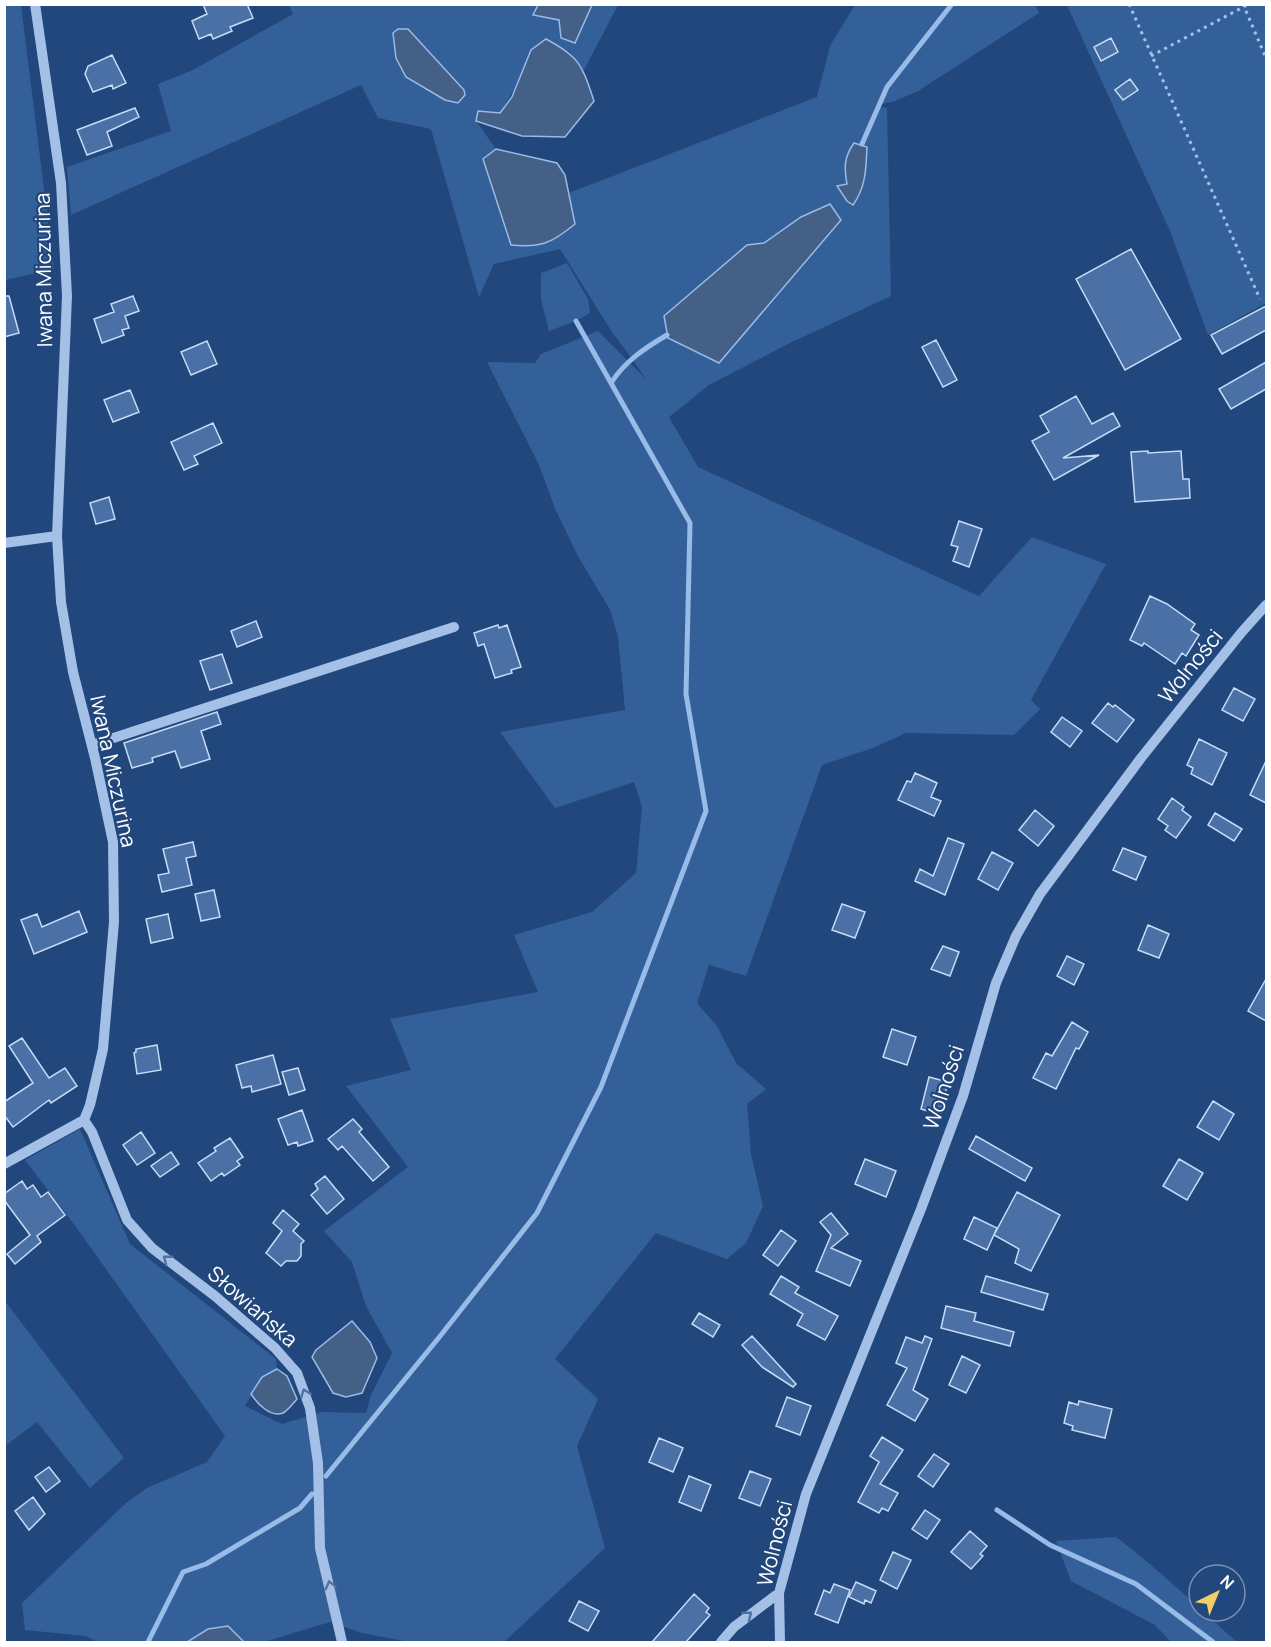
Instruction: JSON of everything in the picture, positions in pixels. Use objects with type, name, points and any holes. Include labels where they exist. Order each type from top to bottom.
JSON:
[{"type":"street","name":"Iwana Miczurina","points":[[34,4],[61,183],[67,297],[57,536],[61,602],[73,672],[113,842],[114,922],[103,1049],[90,1105],[84,1120]]},
{"type":"street","points":[[4,543],[57,536]]},
{"type":"street","name":"Wolności","points":[[780,1642],[779,1593],[806,1494],[963,1096],[996,983],[1016,936],[1040,894],[1141,758],[1266,605]]},
{"type":"street","points":[[92,745],[454,627]]},
{"type":"street","points":[[4,1164],[84,1120]]},
{"type":"street","name":"Słowiańska","points":[[84,1120],[92,1132],[127,1220],[152,1248],[224,1304],[275,1348],[297,1372],[310,1408],[318,1463],[320,1548],[342,1642]]},
{"type":"street","points":[[721,1642],[734,1627],[779,1593]]},
{"type":"path","points":[[1129,4],[1260,299]]},
{"type":"path","points":[[1151,56],[1245,5],[1266,58]]},
{"type":"shaded area","points":[[538,4],[592,5],[575,43],[561,38],[559,20],[533,15]]},
{"type":"shaded area","points":[[4,5],[21,5],[54,269],[5,280]]},
{"type":"shaded area","points":[[289,5],[538,5],[533,15],[559,20],[575,43],[592,5],[618,5],[584,70],[569,51],[531,50],[516,86],[500,113],[478,112],[476,121],[496,149],[483,159],[575,224],[569,193],[817,97],[830,46],[855,5],[1035,5],[1039,13],[918,91],[895,101],[874,106],[887,108],[891,296],[788,344],[709,385],[669,417],[698,467],[979,596],[1032,537],[1106,564],[1031,700],[1040,709],[1014,735],[906,733],[873,748],[822,765],[746,976],[709,965],[697,1003],[717,1026],[736,1063],[766,1089],[747,1104],[751,1154],[763,1206],[746,1243],[727,1259],[656,1233],[555,1359],[598,1399],[577,1446],[605,1548],[504,1642],[409,1642],[362,1633],[330,1622],[264,1642],[97,1642],[86,1636],[25,1630],[22,1603],[126,1503],[147,1488],[207,1462],[225,1436],[76,1227],[25,1160],[80,1129],[130,1244],[276,1359],[277,1369],[262,1377],[245,1406],[282,1424],[321,1412],[366,1413],[371,1395],[392,1353],[366,1306],[352,1262],[324,1231],[408,1167],[346,1086],[411,1070],[390,1019],[538,992],[514,935],[592,912],[636,873],[642,807],[634,782],[555,808],[500,732],[625,710],[618,637],[610,610],[578,556],[556,511],[539,465],[487,362],[535,363],[541,354],[598,331],[647,380],[610,329],[560,249],[494,264],[479,297],[431,129],[378,118],[361,85],[71,215],[67,167],[171,131],[158,84],[193,70],[293,14]]},
{"type":"shaded area","points":[[1067,5],[1266,5],[1266,303],[1208,335],[1170,231]]},
{"type":"shaded area","points":[[398,29],[408,29],[464,90],[465,95],[458,103],[445,100],[406,77],[396,58],[393,33]]},
{"type":"shaded area","points":[[546,39],[566,51],[578,63],[583,70],[594,101],[565,137],[522,136],[476,121],[478,111],[500,113],[512,97],[531,50]]},
{"type":"shaded area","points":[[854,143],[867,147],[863,185],[853,205],[847,201],[837,186],[847,184],[846,162]]},
{"type":"shaded area","points":[[496,149],[557,163],[565,175],[575,224],[560,236],[546,243],[530,246],[511,245],[483,159]]},
{"type":"shaded area","points":[[830,204],[841,220],[719,363],[668,338],[664,316],[747,245],[764,243],[801,217]]},
{"type":"shaded area","points":[[567,263],[588,299],[590,313],[549,331],[541,300],[541,273]]},
{"type":"shaded area","points":[[5,1301],[124,1458],[90,1488],[37,1422],[5,1446]]},
{"type":"shaded area","points":[[352,1321],[370,1342],[377,1358],[362,1393],[346,1397],[333,1393],[312,1357],[316,1350]]},
{"type":"shaded area","points":[[277,1369],[287,1376],[297,1399],[285,1412],[278,1414],[264,1409],[251,1394],[262,1377]]},
{"type":"shaded area","points":[[1116,1537],[1187,1597],[1187,1623],[1216,1623],[1237,1642],[1171,1642],[1155,1625],[1071,1581],[1056,1541]]},
{"type":"shaded area","points":[[228,1626],[244,1642],[187,1642],[208,1629]]},
{"type":"building","points":[[203,4],[247,4],[253,18],[230,27],[232,31],[213,39],[211,34],[199,39],[192,21],[207,14]]},
{"type":"building","points":[[1111,38],[1118,52],[1101,61],[1094,47]]},
{"type":"building","points":[[112,55],[126,83],[113,89],[112,85],[93,92],[85,74],[88,66]]},
{"type":"building","points":[[1130,79],[1138,90],[1123,100],[1115,90]]},
{"type":"building","points":[[135,108],[139,117],[107,132],[112,146],[87,155],[77,130]]},
{"type":"building","points":[[1131,249],[1181,339],[1125,370],[1076,279]]},
{"type":"building","points":[[4,296],[9,296],[19,333],[4,337]]},
{"type":"building","points":[[133,296],[139,311],[125,316],[129,328],[122,330],[124,335],[102,343],[94,319],[114,312],[111,304]]},
{"type":"building","points":[[1266,306],[1266,330],[1222,354],[1211,335]]},
{"type":"building","points":[[936,340],[957,380],[943,387],[922,347]]},
{"type":"building","points":[[207,341],[217,364],[191,375],[181,352]]},
{"type":"building","points":[[1266,362],[1266,389],[1231,409],[1219,389]]},
{"type":"building","points":[[130,390],[139,412],[113,422],[104,400]]},
{"type":"building","points":[[1076,396],[1092,424],[1113,413],[1120,426],[1063,458],[1099,455],[1054,480],[1032,441],[1049,432],[1040,416]]},
{"type":"building","points":[[213,423],[222,443],[194,456],[198,464],[184,470],[171,442]]},
{"type":"building","points":[[1148,451],[1148,453],[1181,451],[1183,479],[1189,479],[1190,498],[1135,502],[1131,452]]},
{"type":"building","points":[[109,497],[115,519],[96,524],[90,503]]},
{"type":"building","points":[[959,521],[982,529],[969,567],[953,561],[958,547],[951,545]]},
{"type":"building","points":[[1150,596],[1167,604],[1195,624],[1191,630],[1199,635],[1186,656],[1182,653],[1175,664],[1144,643],[1142,646],[1130,640]]},
{"type":"building","points":[[256,621],[262,637],[237,647],[231,631]]},
{"type":"building","points":[[498,625],[499,628],[507,625],[521,667],[511,670],[512,673],[495,678],[484,644],[478,646],[474,633]]},
{"type":"building","points":[[222,654],[232,683],[210,690],[200,661]]},
{"type":"building","points":[[1234,688],[1255,699],[1243,721],[1222,710]]},
{"type":"building","points":[[1108,703],[1113,707],[1115,705],[1134,720],[1117,742],[1092,723]]},
{"type":"building","points":[[217,712],[221,724],[201,731],[210,759],[181,768],[175,751],[152,758],[153,762],[132,768],[124,743]]},
{"type":"building","points":[[1062,717],[1082,731],[1070,747],[1051,732]]},
{"type":"building","points":[[1199,739],[1227,753],[1212,785],[1191,774],[1193,768],[1187,765]]},
{"type":"building","points":[[1266,761],[1266,803],[1250,795]]},
{"type":"building","points":[[915,773],[937,783],[931,797],[941,801],[934,816],[898,800],[907,781],[911,782]]},
{"type":"building","points":[[1172,798],[1184,807],[1182,810],[1191,817],[1176,838],[1165,830],[1168,826],[1158,819]]},
{"type":"building","points":[[1035,810],[1054,826],[1038,846],[1019,830]]},
{"type":"building","points":[[1215,813],[1242,829],[1234,841],[1208,825]]},
{"type":"building","points":[[948,838],[964,844],[945,895],[915,881],[920,869],[933,876]]},
{"type":"building","points":[[193,842],[196,856],[186,858],[192,885],[162,892],[158,875],[169,873],[163,849]]},
{"type":"building","points":[[1123,848],[1146,857],[1136,880],[1113,870]]},
{"type":"building","points":[[992,852],[1013,863],[998,890],[978,879]]},
{"type":"building","points":[[214,890],[220,917],[201,921],[195,894]]},
{"type":"building","points":[[842,904],[865,912],[855,938],[832,930]]},
{"type":"building","points":[[79,911],[87,932],[34,954],[21,920],[37,914],[42,927]]},
{"type":"building","points":[[168,914],[173,938],[151,943],[146,919]]},
{"type":"building","points":[[1148,925],[1169,934],[1159,958],[1138,950]]},
{"type":"building","points":[[943,946],[959,952],[950,976],[931,969]]},
{"type":"building","points":[[1067,956],[1084,964],[1074,985],[1057,976]]},
{"type":"building","points":[[1266,979],[1266,1021],[1248,1011]]},
{"type":"building","points":[[1072,1022],[1088,1032],[1079,1049],[1076,1048],[1056,1089],[1033,1078],[1046,1053],[1052,1056]]},
{"type":"building","points":[[892,1029],[916,1037],[907,1065],[883,1057]]},
{"type":"building","points":[[22,1038],[49,1078],[65,1068],[77,1086],[51,1103],[49,1100],[13,1127],[4,1115],[4,1102],[33,1083],[9,1046]]},
{"type":"building","points":[[157,1045],[161,1070],[137,1074],[134,1053],[136,1049]]},
{"type":"building","points":[[273,1055],[281,1084],[252,1092],[251,1086],[242,1088],[236,1065]]},
{"type":"building","points":[[298,1068],[305,1090],[289,1095],[282,1072]]},
{"type":"building","points":[[929,1077],[948,1082],[940,1115],[921,1109]]},
{"type":"building","points":[[1213,1101],[1234,1114],[1219,1140],[1197,1127]]},
{"type":"building","points":[[302,1110],[313,1141],[298,1146],[297,1142],[288,1145],[278,1119]]},
{"type":"building","points":[[353,1119],[362,1129],[359,1132],[389,1167],[373,1181],[342,1146],[338,1150],[328,1139]]},
{"type":"building","points":[[141,1132],[155,1153],[137,1165],[123,1145]]},
{"type":"building","points":[[976,1136],[1032,1168],[1025,1181],[969,1149]]},
{"type":"building","points":[[230,1138],[243,1157],[237,1161],[240,1165],[224,1176],[222,1173],[211,1181],[198,1163],[216,1151],[214,1148]]},
{"type":"building","points":[[171,1152],[179,1164],[160,1177],[151,1166]]},
{"type":"building","points":[[865,1159],[896,1171],[886,1197],[855,1184]]},
{"type":"building","points":[[1179,1159],[1203,1173],[1187,1200],[1163,1186]]},
{"type":"building","points":[[325,1176],[344,1199],[327,1214],[311,1195],[318,1189],[315,1184]]},
{"type":"building","points":[[22,1181],[27,1189],[33,1185],[41,1197],[48,1192],[65,1215],[37,1236],[41,1242],[15,1264],[7,1254],[30,1235],[4,1200],[4,1194]]},
{"type":"building","points":[[1017,1192],[1060,1215],[1031,1271],[1015,1263],[1019,1249],[994,1235]]},
{"type":"building","points":[[283,1210],[299,1224],[293,1231],[304,1241],[301,1244],[301,1256],[297,1261],[286,1261],[281,1266],[266,1253],[282,1231],[273,1223]]},
{"type":"building","points":[[831,1213],[848,1234],[831,1248],[861,1261],[850,1286],[816,1271],[831,1235],[820,1222]]},
{"type":"building","points":[[974,1217],[997,1228],[987,1250],[964,1239]]},
{"type":"building","points":[[781,1230],[796,1241],[778,1266],[763,1255]]},
{"type":"building","points":[[781,1276],[799,1287],[795,1293],[838,1316],[825,1340],[797,1325],[803,1314],[770,1294]]},
{"type":"building","points":[[986,1276],[1048,1294],[1043,1310],[981,1292]]},
{"type":"building","points":[[946,1306],[976,1313],[974,1321],[1014,1332],[1010,1346],[941,1328]]},
{"type":"building","points":[[699,1313],[720,1325],[713,1337],[692,1324]]},
{"type":"building","points":[[752,1336],[796,1384],[793,1387],[762,1367],[742,1345]]},
{"type":"building","points":[[925,1336],[932,1339],[913,1390],[928,1399],[915,1421],[887,1405],[907,1368],[896,1363],[906,1337],[922,1343]]},
{"type":"building","points":[[962,1356],[980,1365],[966,1393],[949,1385]]},
{"type":"building","points":[[787,1397],[811,1406],[800,1435],[776,1426]]},
{"type":"building","points":[[1079,1401],[1112,1409],[1105,1438],[1072,1430],[1073,1426],[1064,1423],[1069,1402],[1078,1405]]},
{"type":"building","points":[[882,1437],[903,1450],[880,1484],[898,1493],[888,1511],[882,1508],[879,1513],[858,1502],[879,1462],[870,1456]]},
{"type":"building","points":[[659,1438],[683,1448],[673,1472],[649,1462]]},
{"type":"building","points":[[934,1454],[949,1464],[933,1487],[918,1476]]},
{"type":"building","points":[[49,1467],[60,1481],[46,1492],[35,1477]]},
{"type":"building","points":[[750,1471],[771,1479],[760,1506],[739,1498]]},
{"type":"building","points":[[689,1476],[711,1485],[701,1511],[679,1502]]},
{"type":"building","points":[[33,1497],[45,1514],[29,1530],[15,1511]]},
{"type":"building","points":[[925,1510],[940,1520],[927,1539],[912,1529]]},
{"type":"building","points":[[970,1531],[987,1546],[980,1554],[983,1556],[971,1569],[951,1552]]},
{"type":"building","points":[[893,1552],[911,1560],[897,1589],[880,1580]]},
{"type":"building","points":[[856,1582],[876,1591],[871,1603],[865,1600],[864,1604],[849,1597]]},
{"type":"building","points":[[834,1584],[850,1590],[838,1623],[815,1614],[824,1590],[830,1593]]},
{"type":"building","points":[[694,1594],[709,1608],[706,1612],[710,1615],[686,1642],[652,1642]]},
{"type":"building","points":[[579,1601],[599,1611],[588,1631],[569,1621]]},
{"type":"waterway","points":[[862,144],[887,87],[952,4]]},
{"type":"waterway","points":[[326,1476],[537,1213],[601,1087],[706,811],[686,694],[690,523],[576,321]]},
{"type":"waterway","points":[[611,383],[636,356],[667,335]]},
{"type":"waterway","points":[[148,1642],[183,1572],[206,1564],[300,1508],[312,1494]]},
{"type":"waterway","points":[[997,1510],[1050,1545],[1136,1584],[1213,1642]]}]
